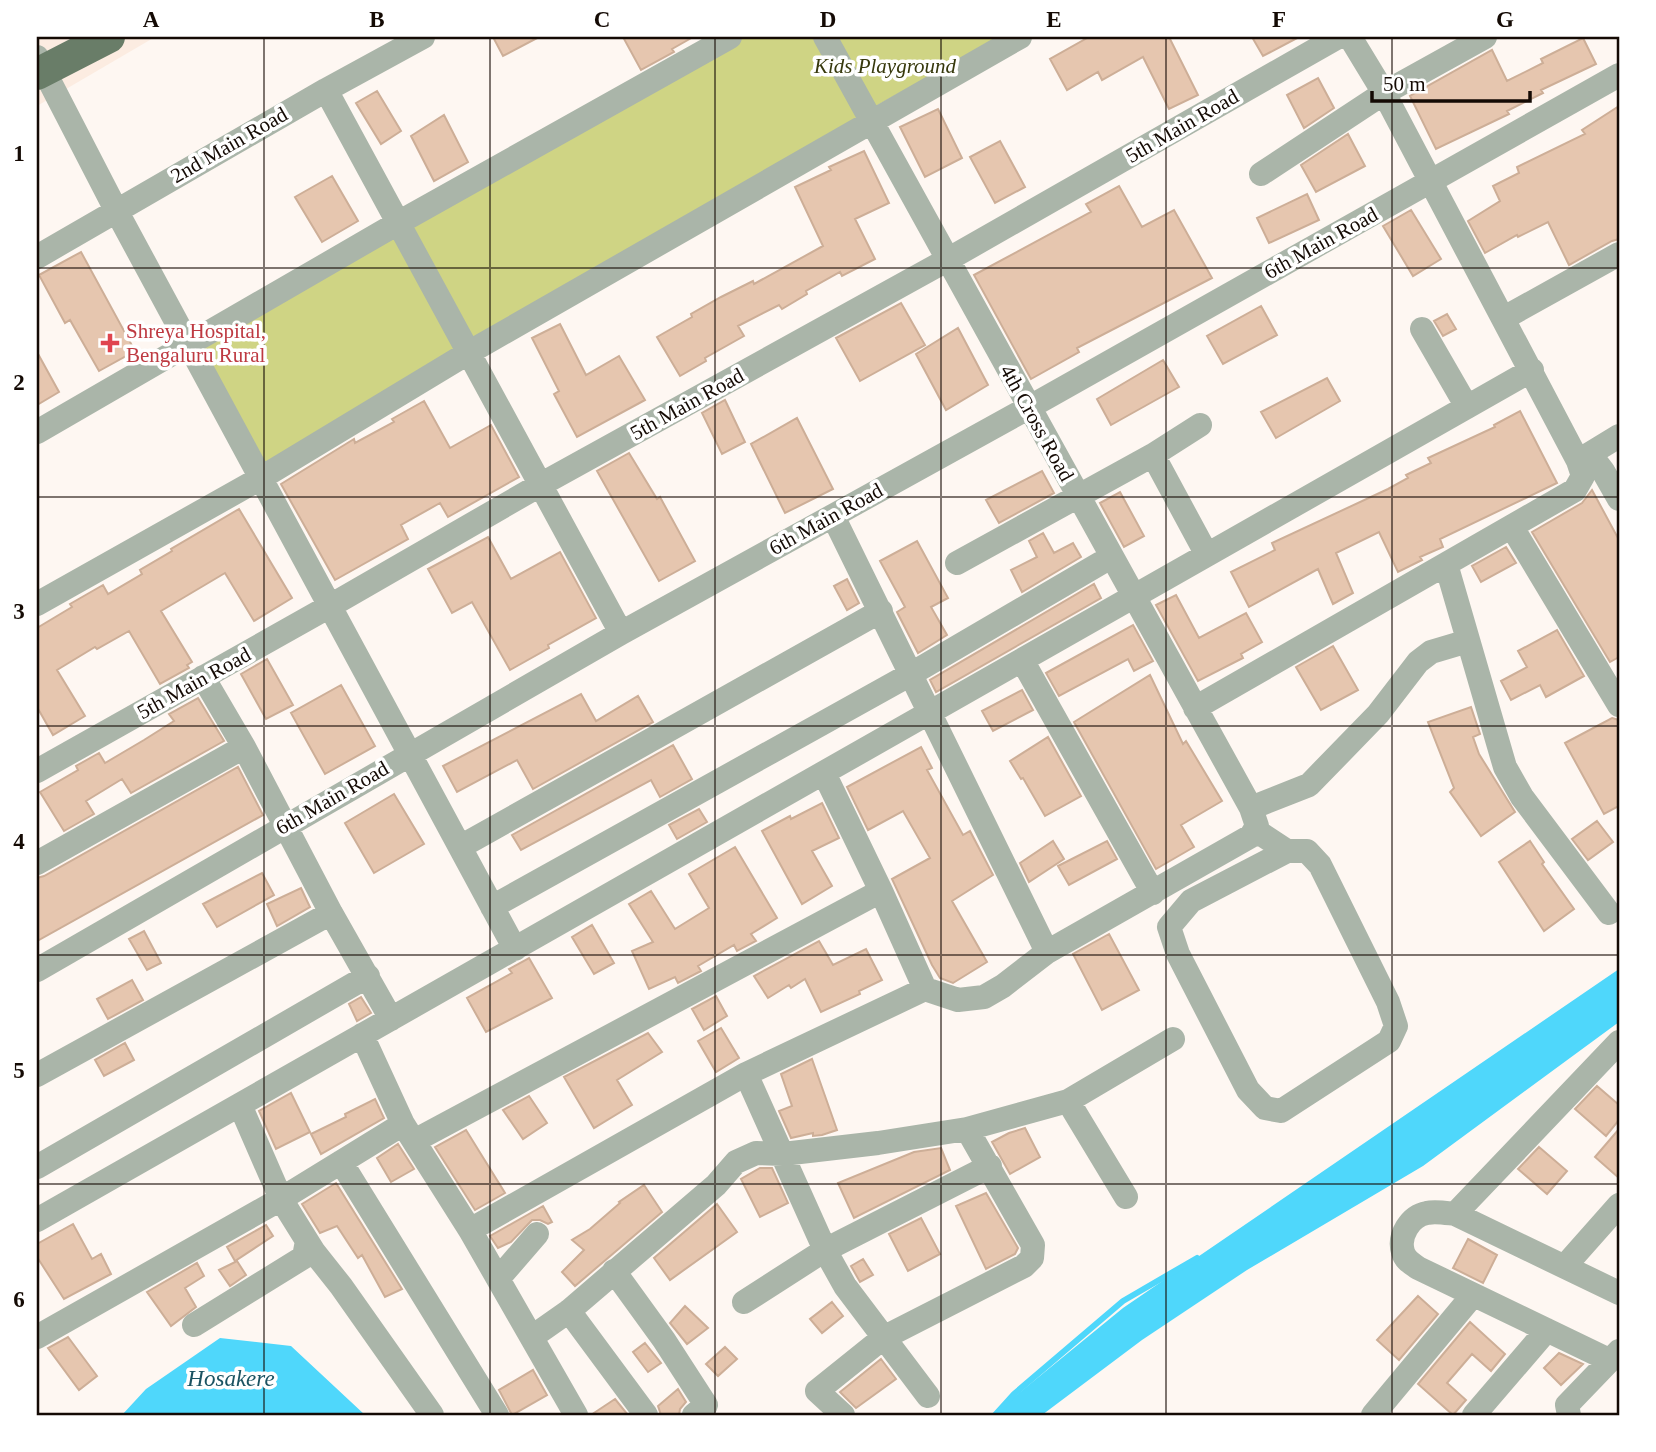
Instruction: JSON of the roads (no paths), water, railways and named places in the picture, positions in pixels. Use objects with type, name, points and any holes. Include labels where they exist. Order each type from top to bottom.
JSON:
[{"type":"main road","points":[[38,64],[71,37]]},
{"type":"main road","points":[[38,64],[109,37]]},
{"type":"street","name":"2nd Main Road","points":[[37,257],[423,37]]},
{"type":"street","points":[[37,432],[398,223],[730,37]]},
{"type":"street","name":"4th Cross Road","points":[[825,37],[1195,708],[1253,819]]},
{"type":"street","points":[[37,604],[261,478],[468,353],[1020,37]]},
{"type":"street","name":"5th Main Road","points":[[37,771],[1338,37]]},
{"type":"street","points":[[1350,37],[1384,93],[1532,370],[1584,457],[1603,471],[1619,499]]},
{"type":"street","points":[[1261,174],[1384,93],[1485,37]]},
{"type":"street","points":[[38,64],[515,948]]},
{"type":"street","name":"6th Main Road","points":[[37,970],[621,633],[1028,408],[1619,75]]},
{"type":"street","points":[[326,90],[621,633]]},
{"type":"street","points":[[1504,318],[1619,254]]},
{"type":"street","points":[[1422,329],[1467,407]]},
{"type":"street","points":[[37,1220],[1532,370]]},
{"type":"street","points":[[957,563],[1153,455],[1200,425]]},
{"type":"street","points":[[1584,457],[1619,436]]},
{"type":"street","points":[[1153,455],[1207,555]]},
{"type":"street","points":[[1195,708],[1575,490],[1583,476],[1584,457]]},
{"type":"street","points":[[833,516],[1047,952]]},
{"type":"street","points":[[1512,527],[1619,705]]},
{"type":"street","points":[[492,907],[911,674],[1111,557]]},
{"type":"street","points":[[1446,564],[1505,767],[1522,797],[1609,913]]},
{"type":"street","points":[[460,848],[881,611]]},
{"type":"street","points":[[1253,819],[1310,785],[1378,714],[1418,662],[1431,652],[1468,642]]},
{"type":"street","points":[[1022,660],[1153,893]]},
{"type":"street","points":[[204,677],[391,1019]]},
{"type":"street","points":[[37,863],[244,747]]},
{"type":"street","points":[[824,773],[925,989]]},
{"type":"street","points":[[1253,819],[1287,851],[1307,851],[1320,865],[1388,1002],[1396,1026],[1389,1041],[1281,1111],[1265,1108],[1248,1090],[1178,954],[1169,926],[1191,901],[1287,851]]},
{"type":"street","points":[[470,1230],[746,1074],[925,989],[958,999],[984,998],[1047,952],[1251,836],[1253,819]]},
{"type":"street","points":[[37,1337],[281,1199],[341,1162],[409,1133],[881,891]]},
{"type":"street","points":[[37,1075],[331,912]]},
{"type":"street","points":[[37,1167],[368,976]]},
{"type":"street","points":[[362,1035],[409,1133],[470,1230],[576,1415]]},
{"type":"street","points":[[532,1337],[569,1311],[716,1185],[736,1162],[756,1153],[783,1154],[967,1129],[1068,1101],[1173,1039]]},
{"type":"street","points":[[1455,1214],[1619,1042]]},
{"type":"street","points":[[746,1074],[825,1250],[845,1286],[928,1396]]},
{"type":"street","points":[[1068,1101],[1126,1198]]},
{"type":"street","points":[[240,1105],[281,1199],[307,1241],[432,1415]]},
{"type":"street","points":[[843,1415],[817,1391],[883,1338],[1024,1266],[1032,1258],[1033,1245],[967,1129]]},
{"type":"street","points":[[341,1162],[497,1415]]},
{"type":"street","points":[[744,1302],[825,1250],[990,1167]]},
{"type":"street","points":[[1565,1266],[1619,1205]]},
{"type":"street","points":[[1567,1414],[1567,1405],[1614,1356],[1547,1330],[1418,1268],[1407,1260],[1402,1250],[1405,1228],[1415,1218],[1427,1213],[1455,1214],[1619,1293]]},
{"type":"street","points":[[498,1279],[537,1234]]},
{"type":"street","points":[[194,1325],[304,1257],[307,1241]]},
{"type":"street","points":[[614,1271],[664,1340],[706,1405],[694,1415]]},
{"type":"street","points":[[1373,1415],[1473,1295]]},
{"type":"street","points":[[569,1311],[646,1415]]},
{"type":"street","points":[[1474,1415],[1547,1330]]},
{"type":"water","points":[[1619,969],[1619,1022],[1423,1166],[1247,1270],[1142,1340],[1042,1415],[992,1415],[1123,1308]]},
{"type":"water","name":"Hosakere","points":[[220,1338],[291,1346],[365,1415],[122,1415],[146,1389]]},
{"type":"waterway","points":[[995,1415],[1014,1394],[1123,1301],[1197,1258]]},
{"type":"place","name":"Shreya Hospital, Bengaluru Rural","points":[[110,343]]},
{"type":"park label","name":"Kids Playground","points":[[885,66]]}]
